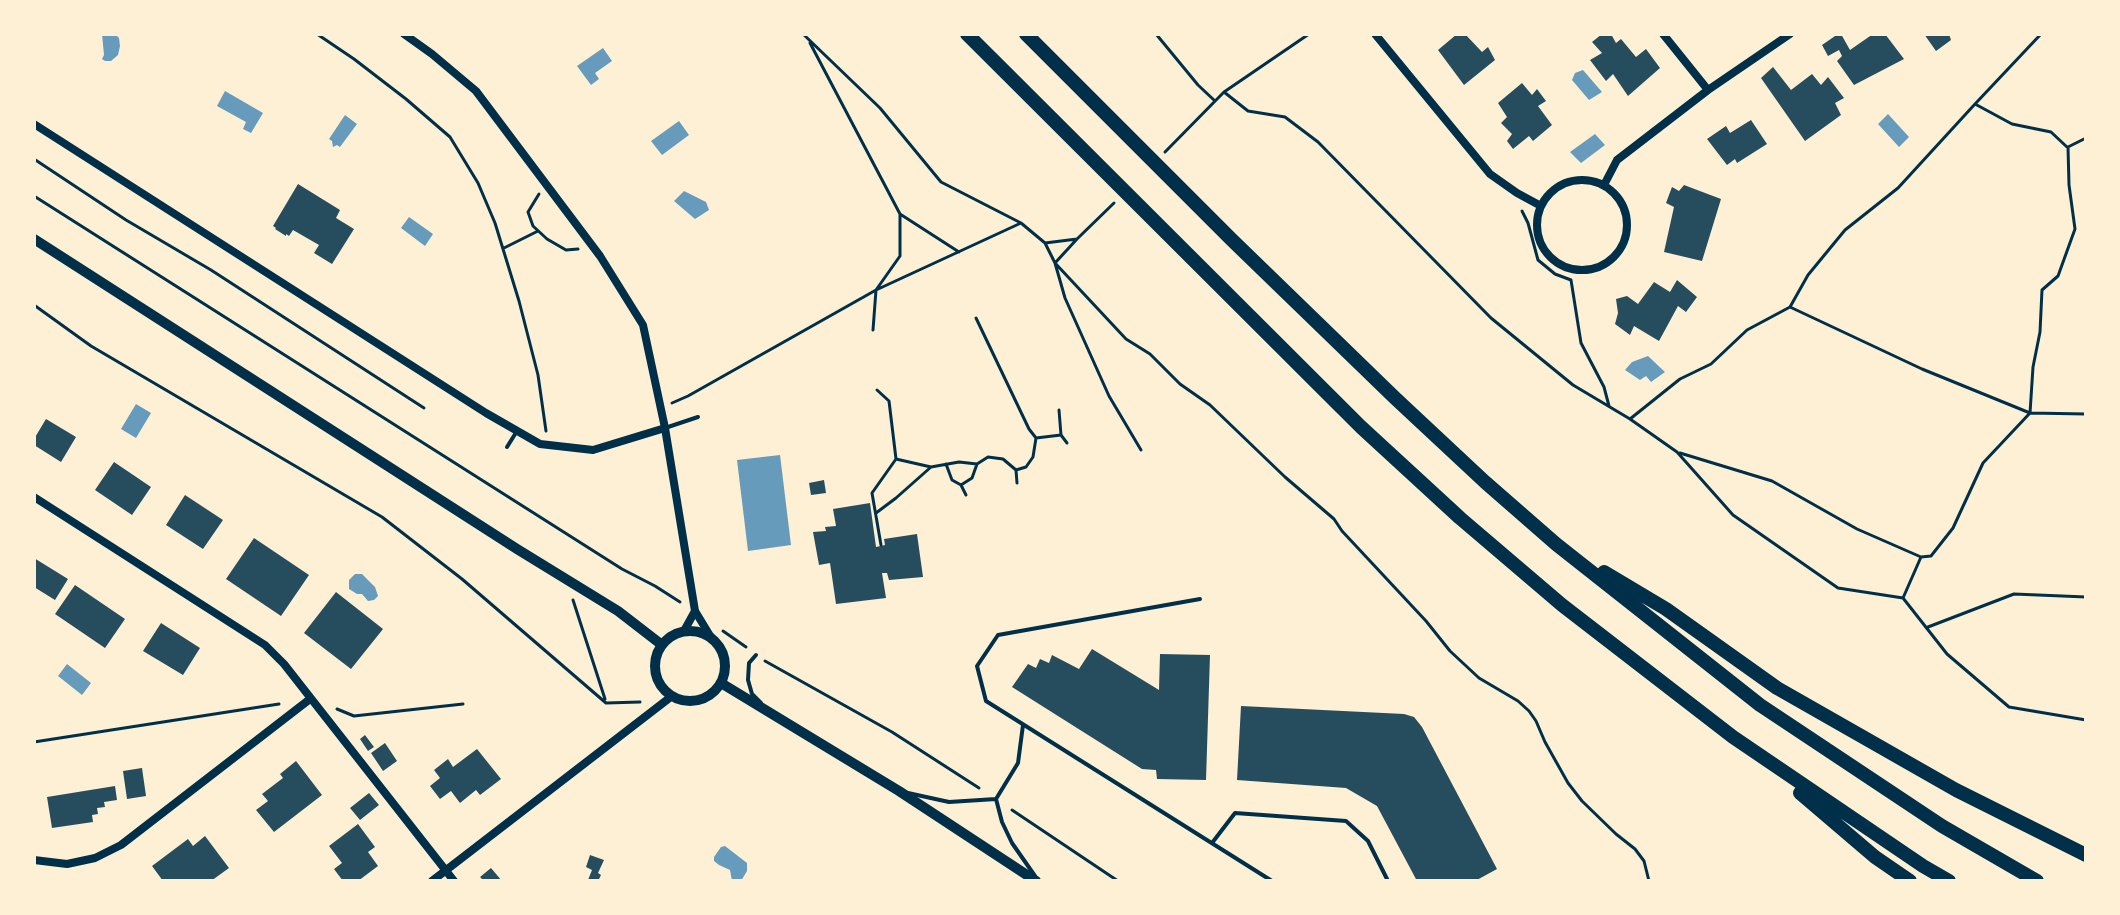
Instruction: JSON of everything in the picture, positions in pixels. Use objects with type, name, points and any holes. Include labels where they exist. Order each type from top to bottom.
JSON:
[{"type":"highway","points":[[967,34],[1339,406],[1449,508],[1562,605],[1752,751],[1875,857],[1910,881]]},
{"type":"highway","points":[[1026,34],[1395,398],[1556,544],[1760,705],[1942,826],[2037,881]]},
{"type":"highway","points":[[1556,544],[1666,609],[1777,688],[1956,790],[2086,855]]},
{"type":"highway","points":[[1752,751],[1949,881]]},
{"type":"street","points":[[404,34],[476,91],[594,248],[643,325],[665,428],[695,611],[720,648],[725,671],[721,683],[704,698],[682,700],[663,689],[657,678],[656,655],[669,637],[684,631],[701,633],[712,639]]},
{"type":"street","points":[[1375,34],[1490,174],[1541,206]]},
{"type":"street","points":[[1663,34],[1708,90]]},
{"type":"street","points":[[1604,185],[1617,160],[1708,90],[1790,34]]},
{"type":"street","points":[[34,124],[473,405],[540,444],[593,450],[665,428]]},
{"type":"street","points":[[1575,180],[1590,180],[1604,185],[1623,207],[1627,222],[1619,250],[1608,261],[1595,267],[1566,267],[1543,248],[1537,220],[1541,206],[1549,193],[1575,180]]},
{"type":"street","points":[[34,239],[618,611],[662,645]]},
{"type":"street","points":[[34,497],[265,645],[284,664],[454,881]]},
{"type":"street","points":[[684,631],[695,611]]},
{"type":"street","points":[[721,683],[899,791],[1037,881]]},
{"type":"street","points":[[432,881],[672,696]]},
{"type":"street","points":[[34,860],[67,864],[95,858],[121,845],[310,699]]},
{"type":"lane","points":[[665,428],[698,417]]},
{"type":"lane","points":[[507,447],[517,431]]},
{"type":"lane","points":[[1200,599],[998,635],[977,666],[986,701],[1272,881]]},
{"type":"lane","points":[[756,655],[749,663],[748,680],[752,694],[771,713]]},
{"type":"lane","points":[[1023,725],[1018,763],[996,799],[1012,843],[1037,881]]},
{"type":"lane","points":[[899,791],[949,802],[996,799]]},
{"type":"lane","points":[[1212,843],[1235,813],[1346,821],[1368,841],[1388,881]]},
{"type":"path","points":[[317,34],[406,99],[450,137],[478,183],[504,248],[538,375],[546,445]]},
{"type":"path","points":[[803,34],[880,108],[941,182],[1021,223],[1045,243],[1055,263],[1065,298],[1109,396],[1141,450]]},
{"type":"path","points":[[1156,34],[1215,101]]},
{"type":"path","points":[[1199,118],[1224,92],[1309,34]]},
{"type":"path","points":[[1630,419],[1680,379],[1711,364],[1747,330],[1790,307],[1808,275],[1845,230],[1898,188],[2041,34]]},
{"type":"path","points":[[808,39],[900,214],[900,256],[876,290],[873,330]]},
{"type":"path","points":[[1224,92],[1248,111],[1285,117],[1318,142],[1491,318],[1573,385],[1677,452],[1733,515],[1838,588],[1903,598],[1947,654],[2009,707],[2086,720]]},
{"type":"path","points":[[1677,452],[1772,481],[1857,529],[1921,557],[1931,556],[1953,528],[1983,463],[2030,413],[2042,290],[2058,276],[2075,229],[2068,147],[2051,132],[2012,124],[1975,104]]},
{"type":"path","points":[[2068,147],[2086,138]]},
{"type":"path","points":[[34,159],[424,408]]},
{"type":"path","points":[[547,186],[528,212],[533,226],[566,250],[594,248]]},
{"type":"path","points":[[34,196],[622,569],[695,611]]},
{"type":"path","points":[[1518,203],[1528,223],[1538,260],[1555,274],[1571,280],[1581,343],[1604,387],[1609,406]]},
{"type":"path","points":[[900,214],[959,252]]},
{"type":"path","points":[[661,407],[688,396],[876,290],[1021,223]]},
{"type":"path","points":[[504,248],[538,231]]},
{"type":"path","points":[[1045,243],[1077,239],[1055,263]]},
{"type":"path","points":[[1055,263],[1126,339],[1150,354],[1180,384],[1210,405],[1334,519],[1450,651],[1479,678],[1529,711],[1568,783],[1582,801],[1635,849],[1644,861],[1649,881]]},
{"type":"path","points":[[34,305],[91,346],[382,517],[462,579],[606,703],[647,701],[655,710]]},
{"type":"path","points":[[1790,307],[1922,369],[2030,413],[2086,414]]},
{"type":"path","points":[[976,318],[1036,438],[1033,457],[1026,467],[1016,470]]},
{"type":"path","points":[[877,390],[889,401],[896,459],[872,493],[881,545]]},
{"type":"path","points":[[1059,410],[1061,435],[1067,443]]},
{"type":"path","points":[[1036,438],[1061,435]]},
{"type":"path","points":[[961,485],[972,478],[977,464],[988,457],[1003,459],[1016,470],[1017,483]]},
{"type":"path","points":[[896,459],[931,467],[959,462],[977,464]]},
{"type":"path","points":[[946,464],[952,480],[961,485],[966,495]]},
{"type":"path","points":[[875,514],[912,488],[931,467]]},
{"type":"path","points":[[1903,598],[1921,557]]},
{"type":"path","points":[[580,588],[573,600],[606,703]]},
{"type":"path","points":[[1926,627],[2014,594],[2086,597]]},
{"type":"path","points":[[720,628],[756,655],[892,732],[1118,881]]},
{"type":"path","points":[[310,699],[354,716],[463,704]]},
{"type":"path","points":[[34,742],[279,704]]},
{"type":"water","points":[[102,34],[115,34],[119,38],[118,55],[111,61],[102,59]]},
{"type":"water","points":[[603,48],[612,61],[595,73],[599,79],[591,85],[577,66]]},
{"type":"water","points":[[1583,70],[1602,92],[1589,100],[1572,80],[1575,73]]},
{"type":"water","points":[[225,91],[263,113],[251,133],[243,129],[246,122],[217,106]]},
{"type":"water","points":[[1888,114],[1909,137],[1899,147],[1878,124]]},
{"type":"water","points":[[345,115],[357,124],[340,147],[333,147],[329,139]]},
{"type":"water","points":[[679,121],[689,135],[662,155],[651,141]]},
{"type":"water","points":[[1595,134],[1605,145],[1581,163],[1570,152]]},
{"type":"water","points":[[684,191],[706,202],[709,210],[695,219],[674,201]]},
{"type":"water","points":[[409,217],[433,234],[425,246],[401,228]]},
{"type":"water","points":[[1648,356],[1665,372],[1651,382],[1646,376],[1640,380],[1625,370],[1632,362]]},
{"type":"water","points":[[136,404],[151,413],[136,438],[121,429]]},
{"type":"water","points":[[780,455],[791,545],[748,551],[737,460]]},
{"type":"water","points":[[355,574],[362,574],[375,587],[378,596],[374,600],[368,601],[362,594],[349,589],[349,580]]},
{"type":"water","points":[[67,664],[91,683],[82,695],[58,676]]},
{"type":"water","points":[[725,846],[747,863],[747,871],[741,881],[732,881],[730,870],[714,861],[721,847]]},
{"type":"building","points":[[1457,34],[1465,34],[1482,52],[1488,47],[1495,60],[1464,85],[1438,50]]},
{"type":"building","points":[[1602,34],[1611,34],[1616,43],[1621,39],[1636,57],[1646,49],[1660,68],[1628,96],[1613,74],[1606,81],[1590,60],[1602,53],[1592,42]]},
{"type":"building","points":[[1838,34],[1850,50],[1873,34],[1885,34],[1904,59],[1854,85],[1837,61],[1842,56],[1839,50],[1828,56],[1822,45]]},
{"type":"building","points":[[1924,34],[1949,34],[1951,40],[1936,51]]},
{"type":"building","points":[[1773,67],[1791,90],[1812,74],[1821,85],[1828,77],[1844,98],[1835,103],[1841,115],[1805,141],[1761,78]]},
{"type":"building","points":[[1522,83],[1532,95],[1537,89],[1546,101],[1538,106],[1552,125],[1533,141],[1529,136],[1513,149],[1507,141],[1512,134],[1501,123],[1507,117],[1498,103]]},
{"type":"building","points":[[1751,120],[1767,144],[1737,163],[1735,159],[1727,165],[1707,139],[1726,126],[1730,133]]},
{"type":"building","points":[[298,184],[340,210],[336,218],[354,229],[332,264],[314,253],[319,245],[293,230],[286,236],[273,226]]},
{"type":"building","points":[[1684,185],[1721,199],[1702,261],[1664,252],[1674,207],[1666,203],[1672,187],[1679,191]]},
{"type":"building","points":[[1677,280],[1697,297],[1686,312],[1678,306],[1659,341],[1634,326],[1630,335],[1615,324],[1618,313],[1616,299],[1627,296],[1638,304],[1654,282],[1670,292]]},
{"type":"building","points":[[46,419],[76,437],[61,462],[34,445],[34,439]]},
{"type":"building","points":[[114,462],[151,487],[132,515],[95,490]]},
{"type":"building","points":[[824,480],[826,493],[811,495],[809,483]]},
{"type":"building","points":[[185,495],[223,520],[203,549],[166,525]]},
{"type":"building","points":[[870,503],[876,547],[885,545],[884,539],[917,534],[923,577],[889,580],[887,573],[882,573],[886,598],[836,604],[830,563],[819,565],[813,532],[836,526],[833,509]]},
{"type":"building","points":[[254,538],[309,575],[281,616],[226,579]]},
{"type":"building","points":[[34,558],[68,579],[55,600],[34,587]]},
{"type":"building","points":[[75,585],[125,619],[105,648],[55,614]]},
{"type":"building","points":[[336,592],[383,629],[351,669],[304,633]]},
{"type":"building","points":[[161,623],[200,648],[183,675],[143,651]]},
{"type":"building","points":[[1092,649],[1159,690],[1160,654],[1210,655],[1206,780],[1157,779],[1156,770],[1142,769],[1012,687],[1028,664],[1036,668],[1040,659],[1049,663],[1052,655],[1079,669]]},
{"type":"building","points":[[1241,706],[1414,717],[1497,869],[1475,881],[1417,881],[1377,806],[1346,788],[1237,780]]},
{"type":"building","points":[[365,735],[374,747],[368,751],[360,739]]},
{"type":"building","points":[[385,743],[397,761],[383,771],[371,753]]},
{"type":"building","points":[[477,749],[501,779],[480,795],[476,790],[460,803],[451,791],[440,799],[430,786],[440,778],[434,770],[448,759],[453,767]]},
{"type":"building","points":[[296,761],[322,795],[274,832],[256,810],[268,801],[262,794],[283,778],[280,774]]},
{"type":"building","points":[[142,768],[146,796],[127,799],[123,771]]},
{"type":"building","points":[[115,786],[117,800],[104,802],[105,807],[97,808],[98,814],[92,815],[93,822],[52,828],[47,797]]},
{"type":"building","points":[[369,793],[379,805],[360,820],[350,808]]},
{"type":"building","points":[[358,824],[375,847],[368,852],[378,866],[358,881],[343,881],[334,869],[342,863],[329,846]]},
{"type":"building","points":[[205,836],[229,868],[211,881],[163,881],[152,866],[188,839],[193,846]]},
{"type":"building","points":[[590,855],[604,860],[598,881],[588,880],[592,870],[586,867]]},
{"type":"building","points":[[491,868],[502,881],[484,881],[480,877]]}]
